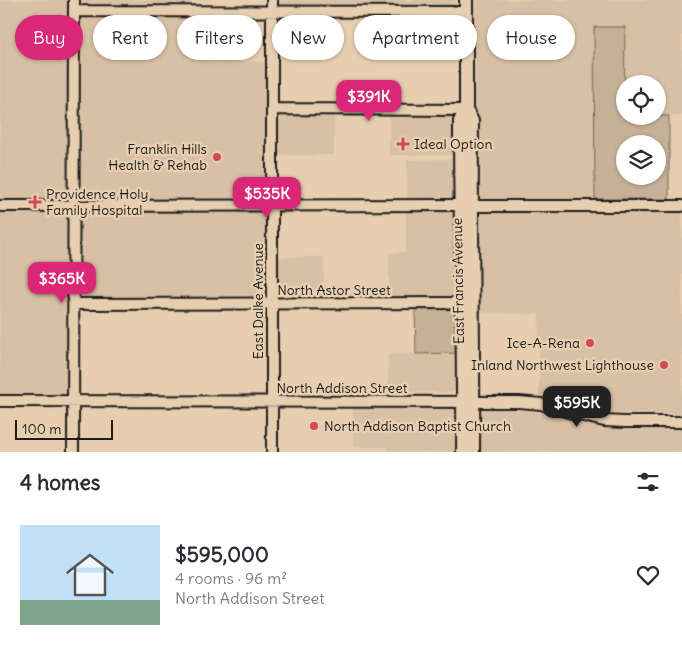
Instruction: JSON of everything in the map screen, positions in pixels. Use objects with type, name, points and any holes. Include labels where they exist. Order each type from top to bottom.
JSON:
[{"type":"main road","name":"East Francis Avenue","points":[[463,452],[468,402],[466,206],[472,121],[466,110],[466,6]]},
{"type":"main road","name":"East Francis Avenue","points":[[466,110],[460,121],[460,176],[466,206],[463,208],[466,213],[472,242],[468,303]]},
{"type":"main road","name":"East Francis Avenue","points":[[468,402],[473,452]]},
{"type":"street","points":[[74,0],[74,452]]},
{"type":"street","name":"East Dalke Avenue","points":[[272,0],[272,452]]},
{"type":"street","points":[[74,11],[272,12],[466,6]]},
{"type":"street","points":[[272,109],[466,110]]},
{"type":"street","points":[[0,206],[682,206]]},
{"type":"street","name":"North Astor Street","points":[[74,304],[468,303]]},
{"type":"street","name":"North Addison Street","points":[[0,401],[518,402],[541,404],[604,421],[682,422]]},
{"type":"shaded area","name":"Providence Holy Family Hospital","points":[[0,0],[69,0],[69,15],[15,15],[15,60],[69,60],[68,393],[0,394]]},
{"type":"shaded area","points":[[80,0],[191,0],[191,6],[86,6]]},
{"type":"shaded area","points":[[278,0],[456,1],[453,6],[283,6],[280,5]]},
{"type":"shaded area","points":[[475,0],[682,0],[682,116],[666,116],[666,75],[624,75],[625,27],[594,27],[595,199],[477,199],[475,195],[475,60],[477,60],[477,15],[475,15]]},
{"type":"shaded area","points":[[83,16],[93,16],[93,60],[167,60],[167,16],[177,16],[177,60],[265,62],[266,195],[264,199],[82,200],[80,198],[79,60],[83,60]]},
{"type":"shaded area","points":[[594,27],[625,27],[624,75],[616,75],[616,125],[666,125],[666,116],[669,116],[669,199],[595,199]]},
{"type":"shaded area","points":[[279,114],[334,114],[334,155],[276,154],[276,117]]},
{"type":"shaded area","points":[[389,114],[454,115],[454,155],[389,155]]},
{"type":"shaded area","points":[[455,159],[455,197],[453,199],[407,200],[407,160]]},
{"type":"shaded area","points":[[682,211],[682,414],[603,413],[581,409],[539,396],[539,314],[478,313],[478,213]]},
{"type":"shaded area","points":[[84,212],[265,212],[267,218],[266,294],[263,297],[86,298],[81,296],[80,216]]},
{"type":"shaded area","points":[[406,212],[452,212],[457,217],[456,297],[389,298],[389,253],[406,252]]},
{"type":"shaded area","points":[[278,257],[324,257],[324,298],[282,297],[278,295]]},
{"type":"shaded area","points":[[415,308],[456,309],[459,353],[416,354]]},
{"type":"shaded area","points":[[459,353],[458,387],[454,391],[388,392],[388,354]]},
{"type":"shaded area","points":[[353,408],[453,409],[457,412],[459,452],[388,452],[387,447],[353,447]]},
{"type":"shaded area","points":[[485,409],[523,410],[612,429],[682,429],[682,452],[478,452],[479,413]]},
{"type":"place","name":"Ideal Option","points":[[403,144]]},
{"type":"place","name":"Franklin Hills Health & Rehab","points":[[217,157]]},
{"type":"place","name":"Providence Holy Family Hospital","points":[[35,202]]},
{"type":"place","name":"Ice-A-Rena","points":[[590,343]]},
{"type":"place","name":"Inland Northwest Lighthouse","points":[[664,365]]},
{"type":"place","name":"North Addison Baptist Church","points":[[314,426]]}]
